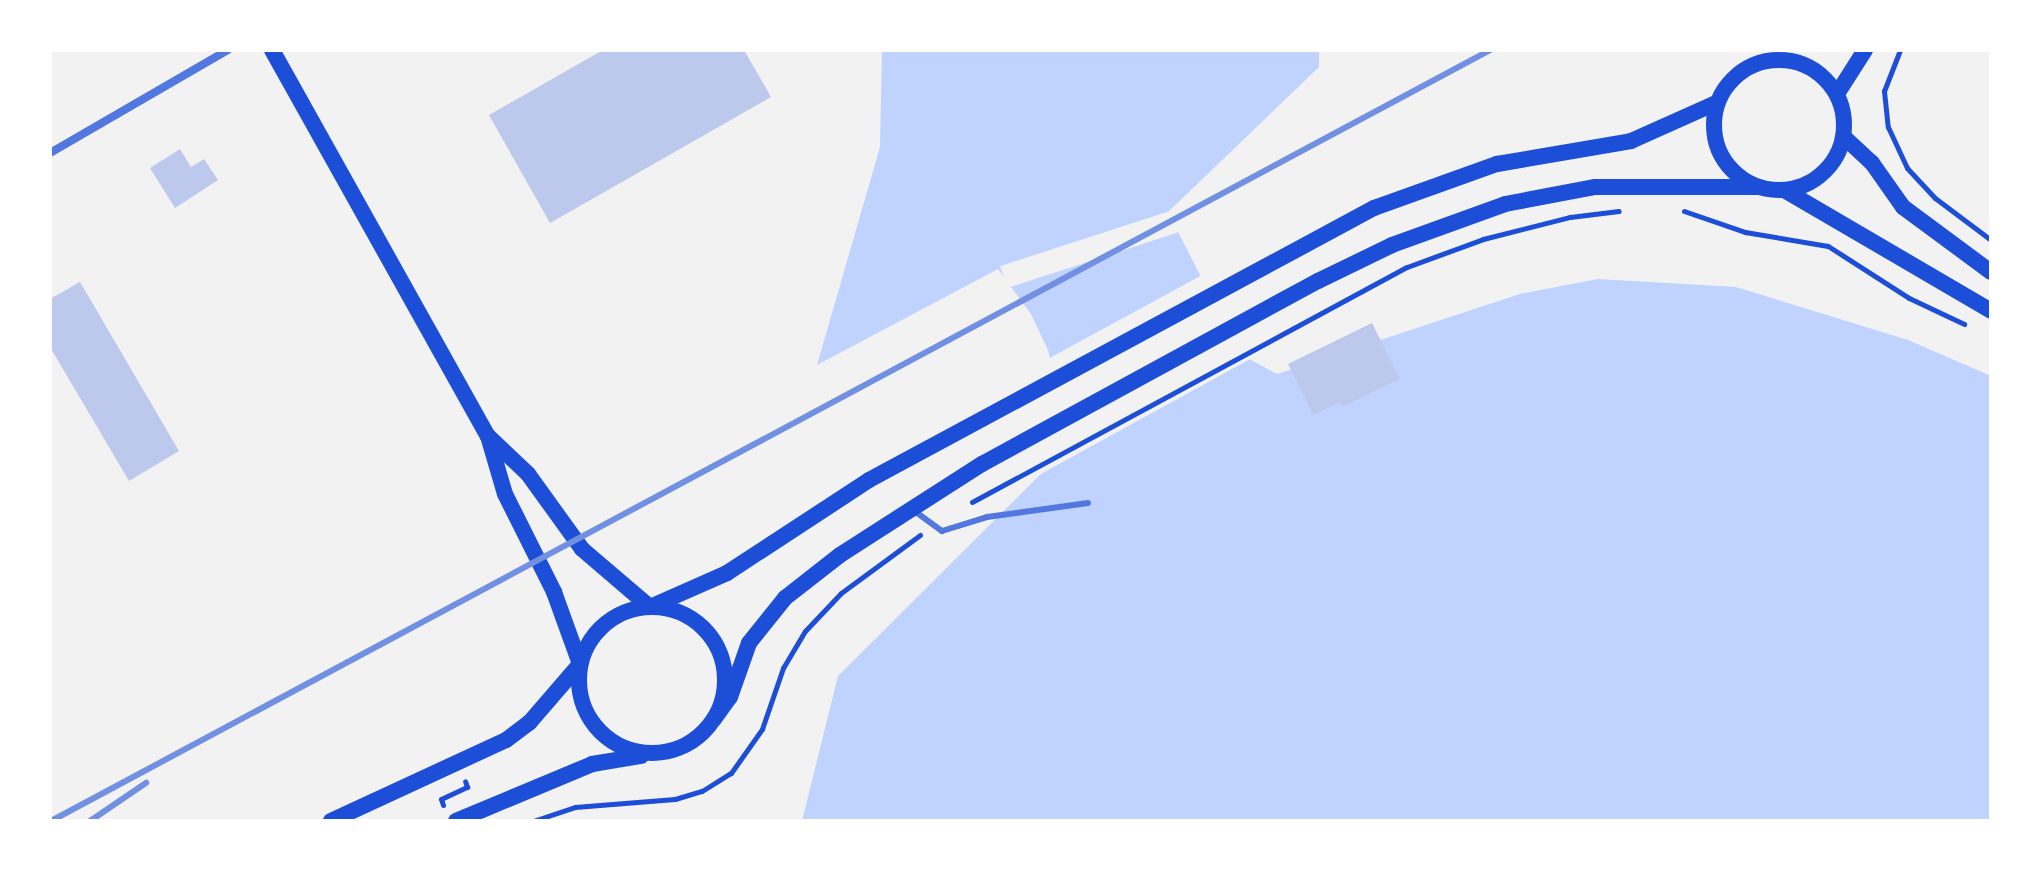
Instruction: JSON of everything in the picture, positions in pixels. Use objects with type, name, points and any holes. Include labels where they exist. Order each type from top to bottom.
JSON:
[{"type":"main road","points":[[272,50],[488,436],[505,494],[554,592],[580,664],[578,686],[596,729],[624,748],[658,754]]},
{"type":"main road","points":[[1837,94],[1865,50]]},
{"type":"main road","points":[[1756,187],[1741,179],[1720,152],[1715,136],[1718,102],[1736,76],[1784,55],[1813,69],[1837,94],[1844,137],[1872,163],[1903,207],[1931,233],[1991,272]]},
{"type":"main road","points":[[331,821],[506,740],[530,722],[580,664],[605,623],[727,573],[869,480],[1298,246],[1374,208],[1497,164],[1631,141],[1718,102]]},
{"type":"main road","points":[[1786,191],[1824,173],[1844,137]]},
{"type":"main road","points":[[456,821],[592,764],[680,748],[714,719],[730,697],[749,643],[785,598],[910,508],[982,464],[1318,281],[1392,245],[1505,204],[1595,187],[1756,187],[1786,191],[1991,311]]},
{"type":"main road","points":[[488,436],[528,474],[582,549],[650,607],[672,610],[709,635],[725,676],[714,719]]},
{"type":"street","points":[[50,153],[228,50]]},
{"type":"lane","points":[[910,508],[942,531],[987,517],[1088,503]]},
{"type":"path","points":[[1900,50],[1884,91],[1888,127],[1907,168],[1935,198],[1991,240]]},
{"type":"path","points":[[1668,209],[1745,232],[1819,243],[1909,298],[1977,330]]},
{"type":"path","points":[[533,821],[575,807],[675,799],[702,791],[731,773],[762,729],[783,668],[805,631],[841,593],[935,526],[995,488],[1407,267],[1483,239],[1570,217],[1627,210]]},
{"type":"water","points":[[882,50],[1319,50],[1319,67],[1168,212],[1240,354],[1277,374],[1520,294],[1598,279],[1736,287],[1908,340],[1991,376],[1991,821],[802,821],[838,676],[1070,445],[1048,350],[1031,314],[998,269],[817,365],[880,147]]},
{"type":"pier","points":[[1176,209],[1183,231],[1007,288],[1000,266]]},
{"type":"pier","points":[[1204,274],[1243,351],[1254,357],[1028,481],[1066,444],[1046,360]]},
{"type":"building","points":[[603,50],[744,50],[771,97],[550,223],[489,115]]},
{"type":"building","points":[[180,149],[191,167],[204,159],[218,180],[175,208],[150,168]]},
{"type":"building","points":[[80,282],[179,451],[129,481],[50,347],[50,299]]},
{"type":"building","points":[[1372,323],[1400,379],[1342,407],[1340,402],[1313,415],[1288,364]]},
{"type":"railway","points":[[51,821],[1490,50]]},
{"type":"railway","points":[[90,821],[146,783]]}]
